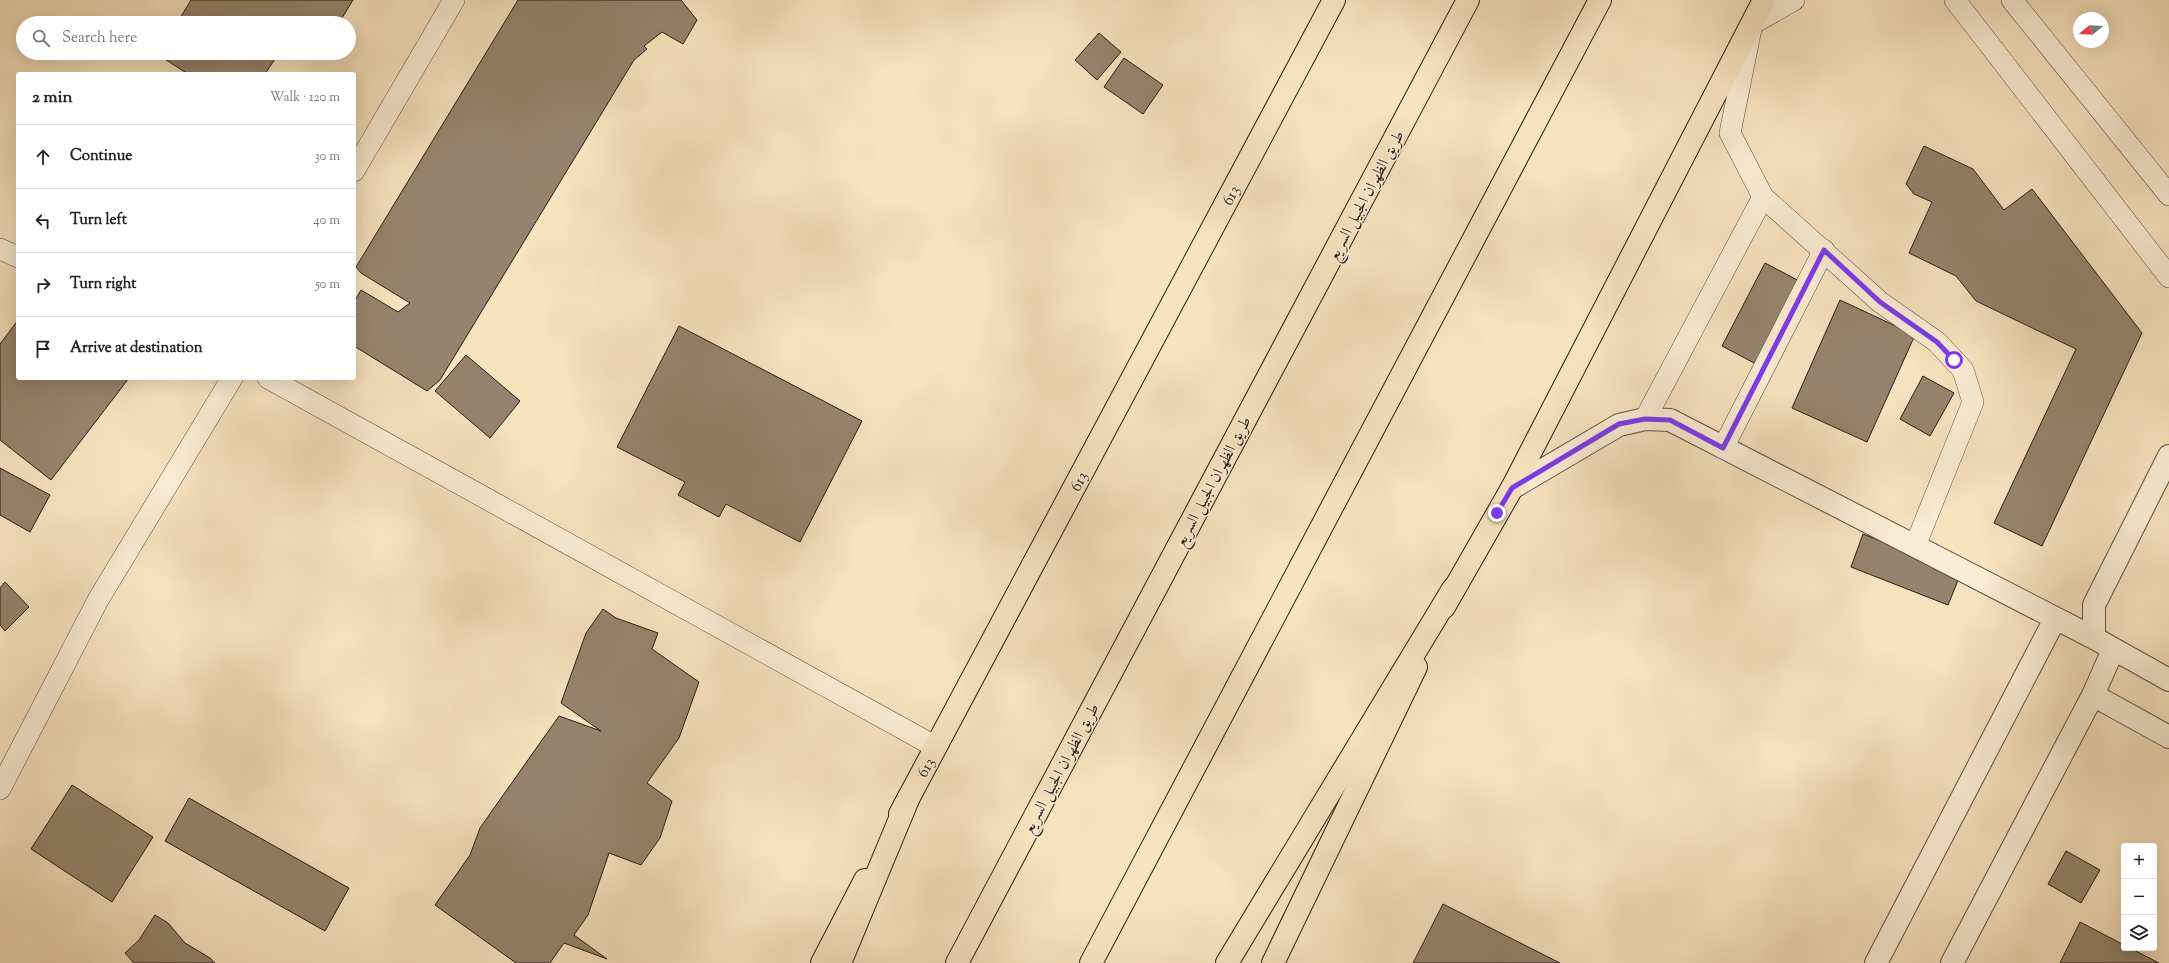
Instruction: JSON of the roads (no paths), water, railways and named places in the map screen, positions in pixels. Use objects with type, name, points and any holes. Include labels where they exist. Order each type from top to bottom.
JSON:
[{"type":"main road","name":"طريق الظهران الجبيل السريع","points":[[957,963],[1468,0]]},
{"type":"main road","points":[[1091,963],[1600,0]]},
{"type":"main road","points":[[1227,963],[1453,589],[1512,488],[1764,0]]},
{"type":"main road","name":"613","points":[[822,963],[1330,4]]},
{"type":"main road","points":[[1273,963],[1453,589]]},
{"type":"main road","points":[[840,963],[909,797]]},
{"type":"street","points":[[1512,488],[1619,424],[1645,419],[1670,420],[2094,638],[2169,680]]},
{"type":"street","points":[[2094,638],[2094,605],[2169,456]]},
{"type":"street","points":[[1876,963],[2055,619]]},
{"type":"street","points":[[1952,963],[2093,695],[2113,650]]},
{"type":"street","points":[[2093,695],[2169,738]]},
{"type":"lane","points":[[356,168],[454,0]]},
{"type":"lane","points":[[1794,0],[1752,24],[1730,132],[1763,197],[1824,250],[1880,302],[1937,342],[1963,370],[1973,402],[1915,546]]},
{"type":"lane","points":[[1955,0],[2169,277]]},
{"type":"lane","points":[[2012,0],[2169,195]]},
{"type":"lane","points":[[1645,419],[1763,197]]},
{"type":"lane","points":[[0,249],[16,256]]},
{"type":"lane","points":[[1723,448],[1824,250]]},
{"type":"lane","points":[[0,789],[98,600],[231,380]]},
{"type":"lane","points":[[272,380],[936,747]]}]
